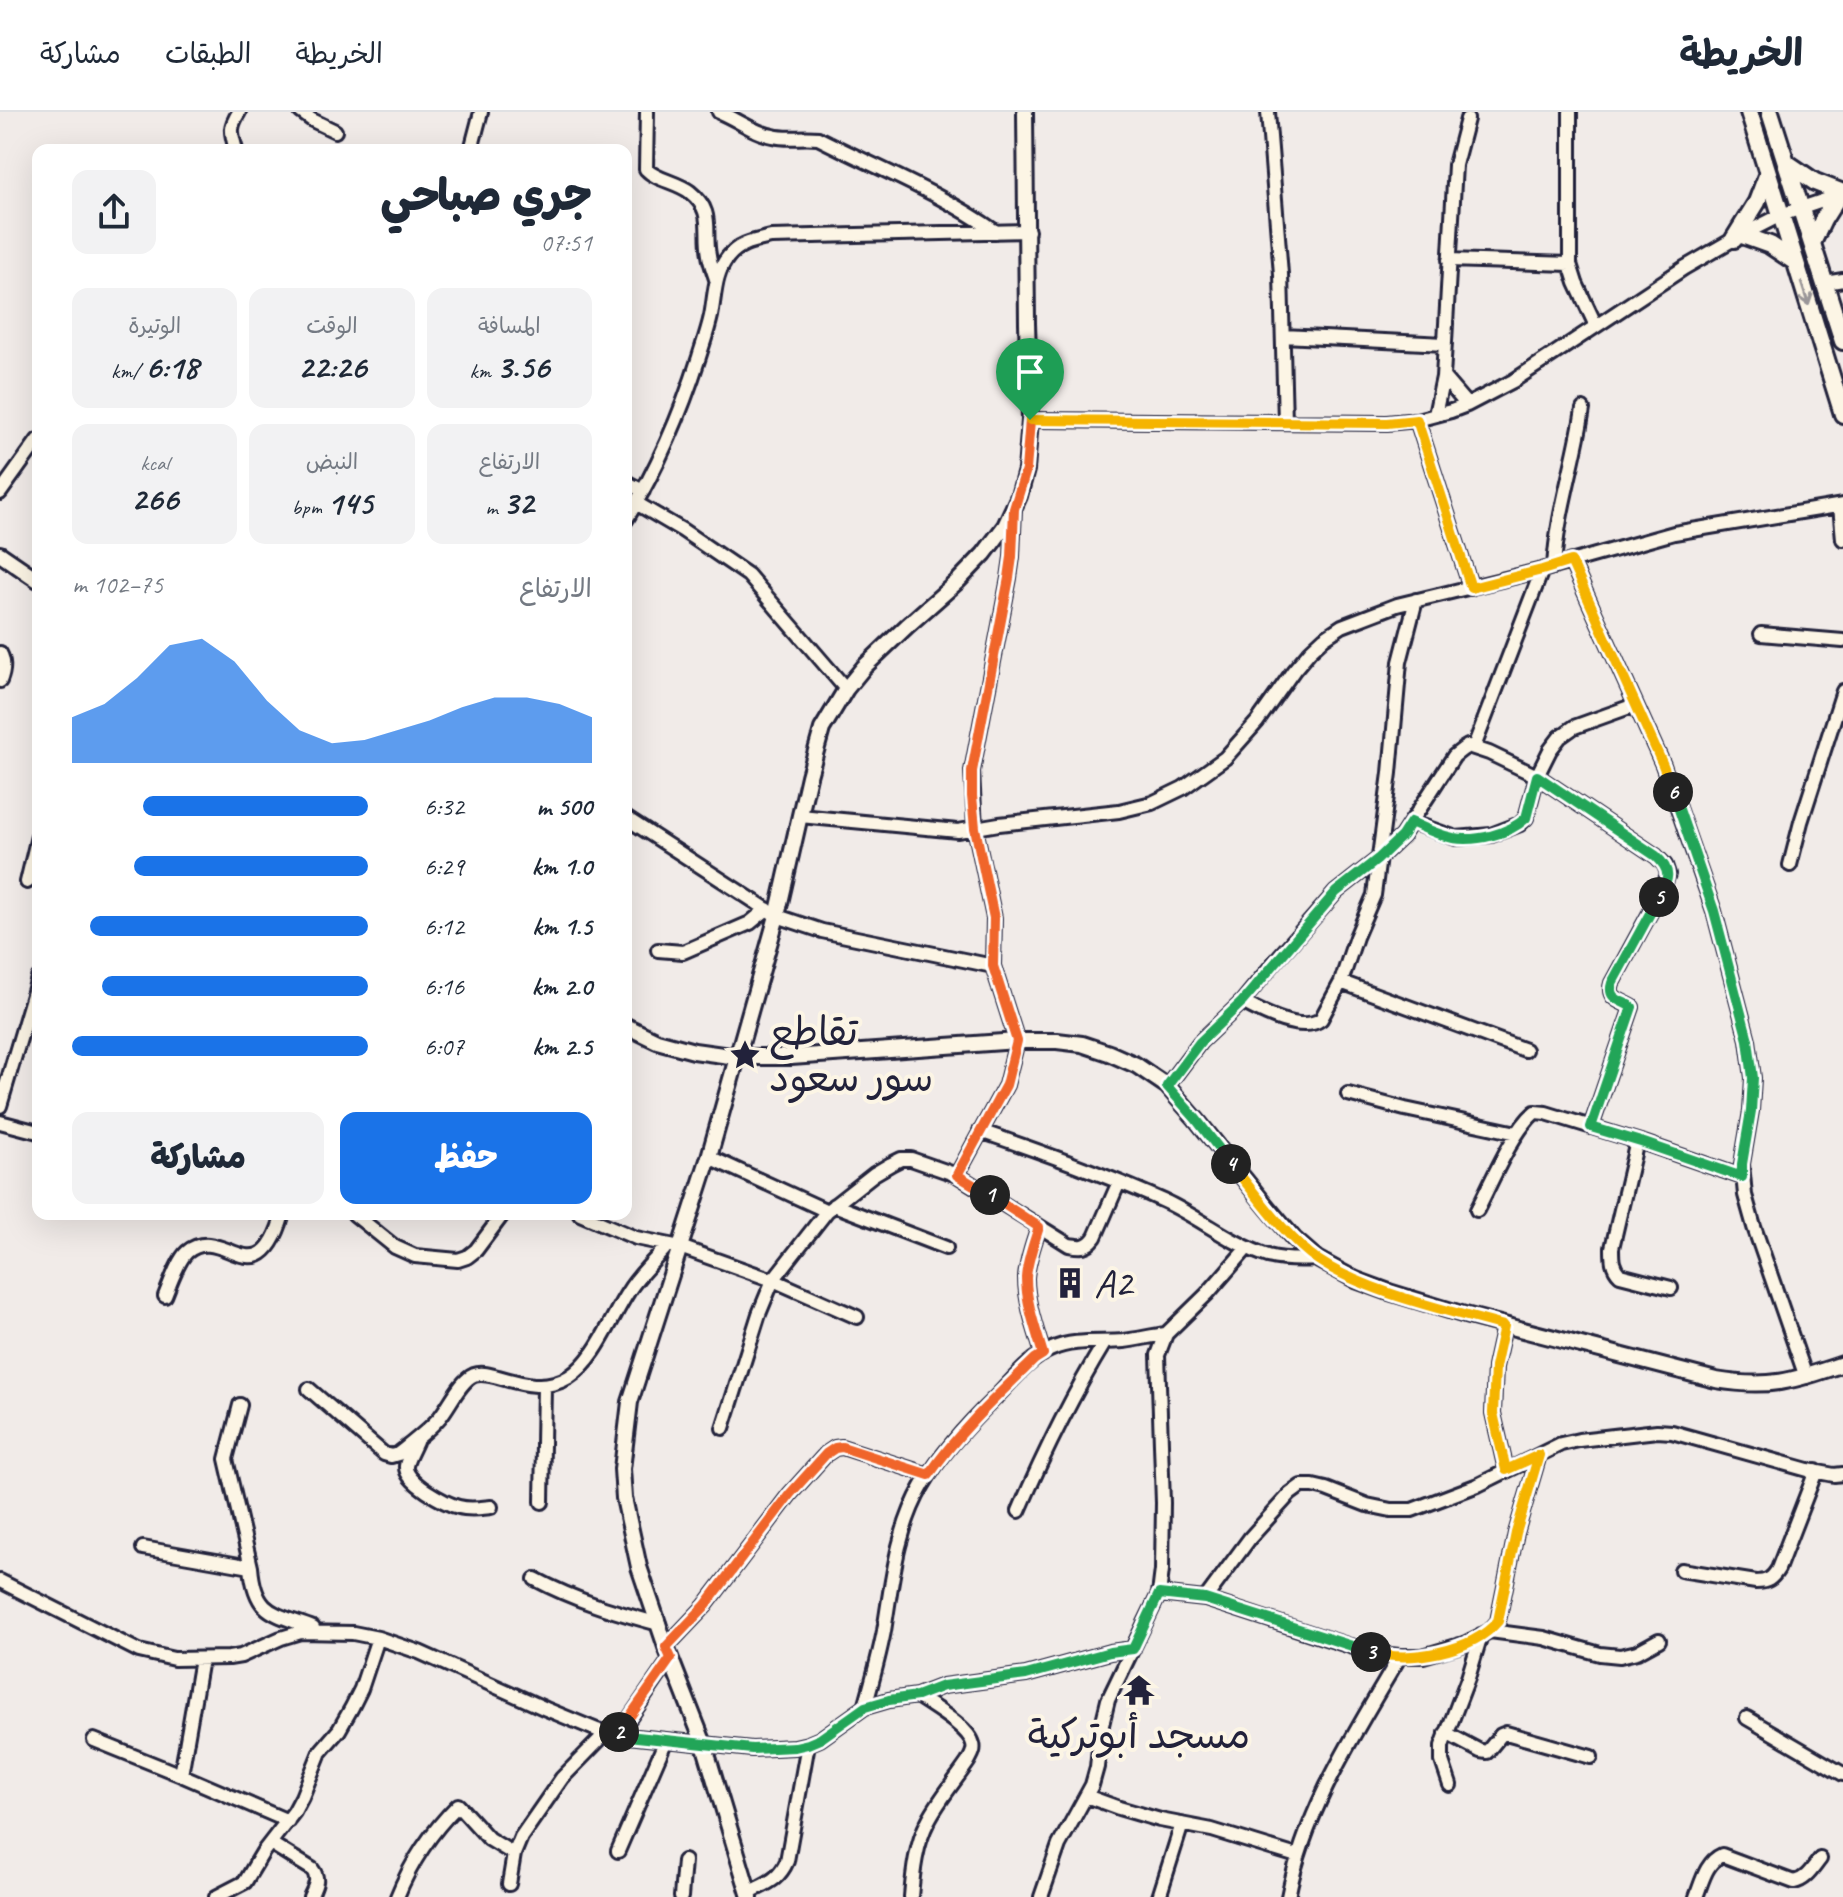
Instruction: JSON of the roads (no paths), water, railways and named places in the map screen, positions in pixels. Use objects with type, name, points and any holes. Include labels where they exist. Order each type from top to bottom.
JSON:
[{"type":"main road","points":[[1749,112],[1843,414]]},
{"type":"main road","points":[[1770,112],[1843,341]]},
{"type":"main road","points":[[1787,163],[1815,182],[1841,194],[1826,214],[1812,243]]},
{"type":"main road","points":[[1768,173],[1738,237],[1770,245],[1794,261]]},
{"type":"street","points":[[234,144],[231,124],[239,112]]},
{"type":"street","points":[[301,112],[335,131]]},
{"type":"street","points":[[473,144],[481,112]]},
{"type":"street","points":[[647,112],[646,169],[687,190],[705,209],[709,225],[709,255],[716,279]]},
{"type":"street","points":[[719,112],[769,136],[818,138],[973,215],[996,232]]},
{"type":"street","points":[[808,1744],[787,1861],[776,1878],[750,1894],[704,1744],[639,1567],[624,1498],[622,1469],[630,1402],[674,1246],[709,1157],[822,729],[846,689],[885,646],[984,554],[1014,509],[1026,470],[1030,420],[1025,112]]},
{"type":"street","points":[[1268,112],[1281,274],[1285,422]]},
{"type":"street","points":[[1570,112],[1570,264],[1596,326]]},
{"type":"street","points":[[1435,415],[1443,377],[1455,165],[1467,119]]},
{"type":"street","points":[[1030,420],[1387,423],[1435,415],[1467,405],[1513,381],[1684,268],[1738,237],[1781,215],[1841,194]]},
{"type":"street","points":[[632,510],[667,443],[698,361],[711,316],[716,279],[727,258],[742,244],[771,237],[1028,231]]},
{"type":"street","points":[[1449,260],[1570,264]]},
{"type":"street","points":[[1825,283],[1843,280]]},
{"type":"street","points":[[1283,336],[1445,344]]},
{"type":"street","points":[[1443,377],[1467,405]]},
{"type":"street","points":[[1474,747],[1548,568],[1583,409]]},
{"type":"street","points":[[1417,420],[1471,588]]},
{"type":"street","points":[[0,493],[32,448]]},
{"type":"street","points":[[632,488],[682,530],[748,575],[846,689]]},
{"type":"street","points":[[800,816],[958,831],[1119,811],[1152,803],[1196,780],[1225,758],[1257,722],[1294,670],[1324,638],[1342,626],[1369,615],[1674,533],[1842,505],[1843,539]]},
{"type":"street","points":[[957,1175],[1006,1085],[1017,1041],[993,966],[994,918],[975,828],[972,771],[1009,578],[1014,509]]},
{"type":"street","points":[[0,554],[32,576]]},
{"type":"street","points":[[1571,561],[1663,765],[1714,911],[1748,1040],[1753,1078],[1742,1177],[1754,1227],[1806,1377]]},
{"type":"street","points":[[1242,1002],[1264,1013],[1307,1025],[1321,1019],[1341,982],[1374,895],[1400,662],[1416,600]]},
{"type":"street","points":[[1761,634],[1843,641]]},
{"type":"street","points":[[0,653],[4,660],[0,681]]},
{"type":"street","points":[[1790,865],[1843,691]]},
{"type":"street","points":[[1411,822],[1456,838],[1491,835],[1510,829],[1526,818],[1537,776],[1560,737],[1574,727],[1635,705]]},
{"type":"street","points":[[1167,1086],[1200,1042],[1242,1002],[1336,892],[1402,836],[1454,756],[1468,746],[1537,776],[1656,856],[1665,865],[1668,874],[1662,891],[1612,983],[1611,995],[1632,1007],[1591,1127]]},
{"type":"street","points":[[632,822],[772,912],[822,931],[993,966]]},
{"type":"street","points":[[27,882],[32,861]]},
{"type":"street","points":[[658,950],[683,952],[772,912]]},
{"type":"street","points":[[1341,982],[1525,1050]]},
{"type":"street","points":[[0,1106],[32,998]]},
{"type":"street","points":[[632,1029],[669,1045],[737,1057],[791,1057],[1017,1041],[1082,1044],[1136,1065],[1167,1086],[1294,1239],[1317,1259],[1356,1280],[1504,1326],[1640,1362],[1740,1384],[1775,1384],[1843,1364]]},
{"type":"street","points":[[1348,1094],[1517,1133]]},
{"type":"street","points":[[1477,1210],[1517,1133],[1535,1112],[1637,1141],[1742,1177]]},
{"type":"street","points":[[0,1122],[32,1130]]},
{"type":"street","points":[[980,1131],[1119,1182],[1167,1203],[1247,1248],[1270,1257],[1317,1259]]},
{"type":"street","points":[[1637,1141],[1612,1248],[1612,1262],[1620,1275],[1671,1288]]},
{"type":"street","points":[[709,1157],[830,1208],[946,1248]]},
{"type":"street","points":[[723,1428],[773,1280],[830,1208],[874,1174],[901,1159],[911,1159],[957,1175],[1069,1245],[1083,1247],[1090,1244],[1119,1182]]},
{"type":"street","points":[[165,1296],[184,1254],[197,1245],[216,1246],[246,1257],[257,1257],[271,1243],[281,1220]]},
{"type":"street","points":[[361,1220],[395,1247],[415,1256],[458,1260],[476,1250],[498,1220]]},
{"type":"street","points":[[594,1220],[636,1238],[674,1246],[773,1280],[857,1317]]},
{"type":"street","points":[[1039,1227],[1026,1277],[1043,1354]]},
{"type":"street","points":[[309,1389],[384,1454],[398,1454],[438,1419],[472,1375],[490,1374],[544,1386],[578,1370],[605,1333],[629,1289],[674,1246]]},
{"type":"street","points":[[1041,1897],[1059,1845],[1092,1785],[1108,1700],[1159,1594],[1163,1503],[1158,1355],[1166,1334],[1207,1294],[1247,1248]]},
{"type":"street","points":[[1504,1326],[1495,1367],[1493,1413],[1506,1470]]},
{"type":"street","points":[[865,1707],[884,1633],[899,1547],[910,1511],[940,1459],[988,1405],[1043,1354],[1065,1344],[1166,1334]]},
{"type":"street","points":[[1019,1511],[1077,1388],[1105,1342]]},
{"type":"street","points":[[542,1502],[544,1386]]},
{"type":"street","points":[[240,1405],[226,1459],[256,1597],[269,1611],[320,1631]]},
{"type":"street","points":[[1205,1599],[1250,1538],[1301,1486],[1326,1489],[1367,1505],[1412,1510],[1478,1485],[1561,1444],[1657,1431],[1672,1432],[1816,1471],[1843,1474]]},
{"type":"street","points":[[417,1439],[406,1467],[413,1481],[459,1507],[491,1507]]},
{"type":"street","points":[[509,1884],[514,1854],[521,1837],[562,1778],[612,1733],[668,1652],[790,1494],[826,1454],[842,1447],[929,1475]]},
{"type":"street","points":[[1159,1594],[1205,1599],[1379,1654],[1423,1656],[1464,1644],[1486,1633],[1498,1621],[1516,1533],[1539,1455]]},
{"type":"street","points":[[1681,1570],[1756,1582],[1772,1578],[1816,1471]]},
{"type":"street","points":[[143,1548],[251,1567]]},
{"type":"street","points":[[535,1579],[584,1603],[659,1624]]},
{"type":"street","points":[[0,1581],[139,1651],[174,1659],[241,1656],[301,1632],[353,1633],[419,1652],[597,1730],[752,1749],[808,1744],[865,1707],[889,1700],[917,1696],[943,1686],[1026,1675],[1110,1652],[1133,1649]]},
{"type":"street","points":[[1486,1633],[1544,1638],[1600,1654],[1620,1656],[1637,1652],[1659,1640]]},
{"type":"street","points":[[1450,1785],[1442,1761],[1442,1746],[1486,1633]]},
{"type":"street","points":[[216,1897],[245,1882],[288,1821],[302,1797],[320,1752],[339,1730],[361,1689],[378,1638]]},
{"type":"street","points":[[1288,1897],[1297,1856],[1325,1789],[1400,1656]]},
{"type":"street","points":[[181,1775],[201,1659]]},
{"type":"street","points":[[911,1897],[916,1854],[927,1822],[968,1762],[974,1745],[959,1725],[917,1696]]},
{"type":"street","points":[[1747,1718],[1843,1774]]},
{"type":"street","points":[[1446,1733],[1480,1751],[1487,1752],[1506,1733],[1591,1757]]},
{"type":"street","points":[[94,1740],[288,1821]]},
{"type":"street","points":[[618,1851],[666,1740]]},
{"type":"street","points":[[1086,1796],[1119,1808],[1212,1830],[1297,1856]]},
{"type":"street","points":[[397,1897],[408,1871],[432,1833],[458,1805],[489,1839],[514,1854]]},
{"type":"street","points":[[1159,1897],[1182,1824]]},
{"type":"street","points":[[270,1843],[316,1874],[317,1881],[310,1897]]},
{"type":"street","points":[[1696,1897],[1710,1863],[1717,1856],[1722,1855],[1794,1882],[1806,1876],[1820,1859]]},
{"type":"street","points":[[681,1897],[684,1861]]},
{"type":"place","name":"تقاطع سور سعود","points":[[745,1055]]},
{"type":"place","name":"A2","points":[[1070,1283]]},
{"type":"place","name":"مسجد أبوتركية","points":[[1139,1690]]}]
